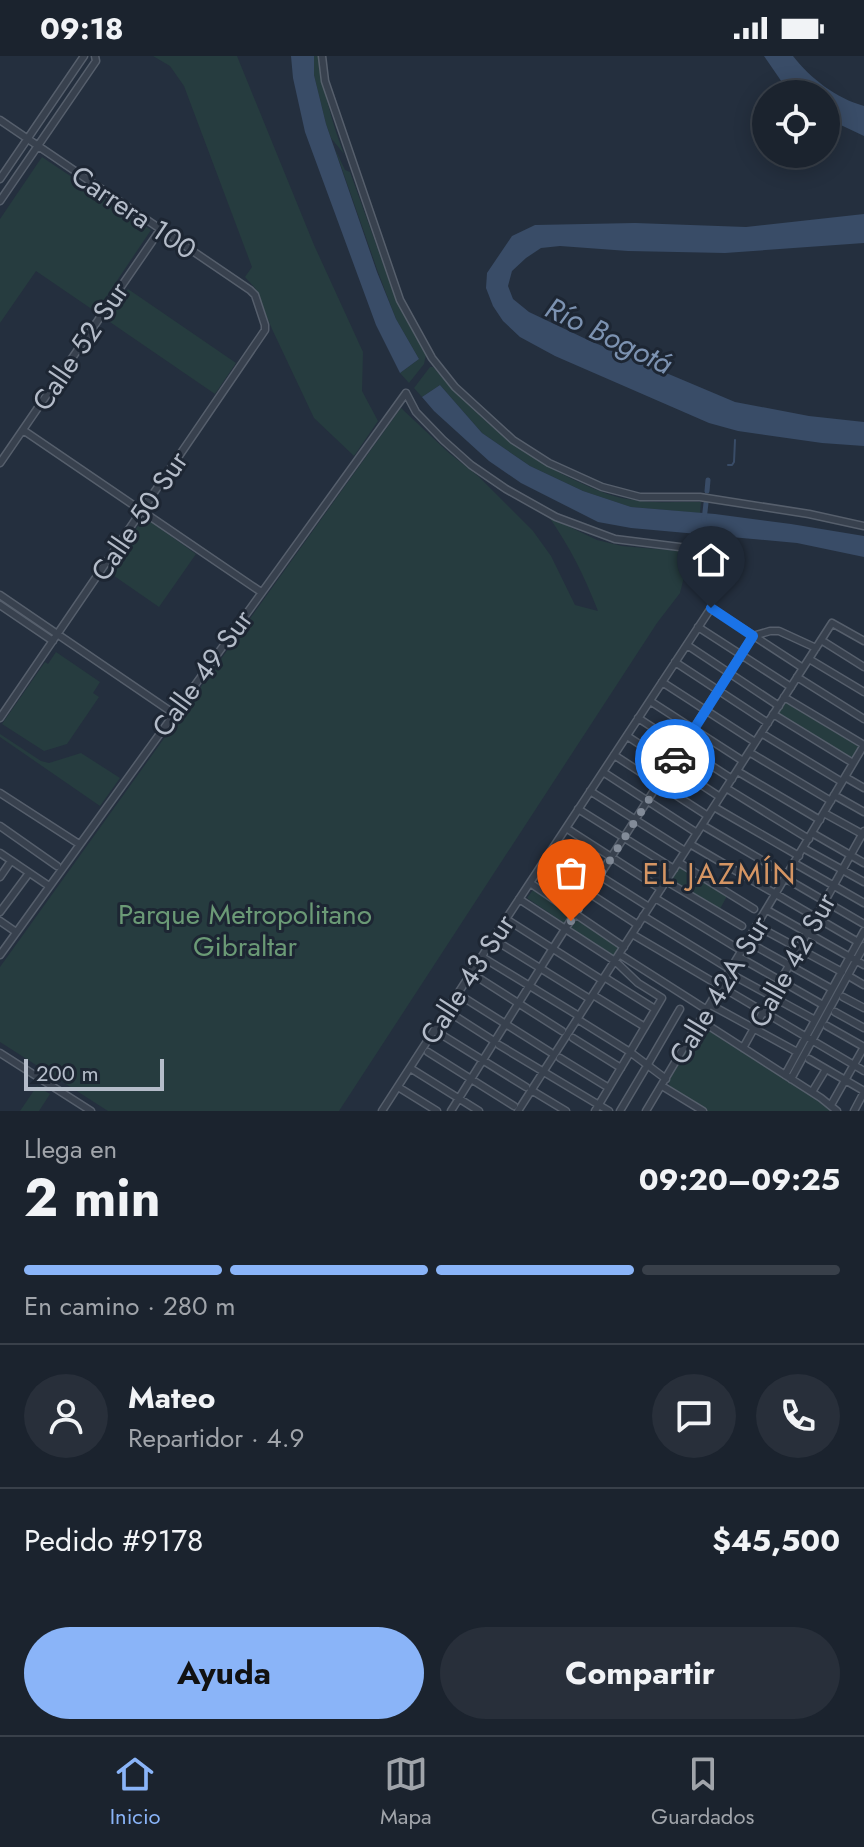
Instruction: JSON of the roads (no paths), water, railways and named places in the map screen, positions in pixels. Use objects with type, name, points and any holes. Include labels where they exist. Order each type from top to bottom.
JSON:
[{"type":"street","points":[[0,179],[84,56]]},
{"type":"street","points":[[0,201],[96,61],[95,56]]},
{"type":"street","points":[[322,56],[325,81],[400,300],[432,358],[455,387],[513,440],[549,463],[602,487],[640,497],[700,497],[864,526]]},
{"type":"street","name":"Carrera 100","points":[[0,120],[250,290],[260,310]]},
{"type":"street","name":"Calle 52 Sur","points":[[0,463],[160,230]]},
{"type":"street","name":"Calle 50 Sur","points":[[0,718],[265,330],[260,310]]},
{"type":"street","name":"Calle 49 Sur","points":[[0,955],[406,393],[416,412],[471,465],[556,517],[615,539],[720,552],[727,558],[726,565]]},
{"type":"street","points":[[23,430],[261,592]]},
{"type":"street","points":[[0,595],[173,713]]},
{"type":"street","points":[[0,605],[53,641]]},
{"type":"street","name":"Calle 43 Sur","points":[[384,1108],[711,608],[753,636]]},
{"type":"street","points":[[428,1052],[516,1108],[578,1018],[832,623],[864,641]]},
{"type":"street","points":[[698,627],[791,687]]},
{"type":"street","points":[[451,1111],[753,636],[779,631],[816,648]]},
{"type":"street","points":[[753,636],[803,668]]},
{"type":"street","points":[[821,640],[864,667]]},
{"type":"street","points":[[687,645],[779,706]]},
{"type":"street","points":[[809,659],[864,692]]},
{"type":"street","points":[[675,662],[768,723]]},
{"type":"street","points":[[797,677],[864,719]]},
{"type":"street","points":[[662,682],[755,742]]},
{"type":"street","points":[[784,697],[864,745]]},
{"type":"street","points":[[650,701],[743,761]]},
{"type":"street","points":[[773,714],[858,760]]},
{"type":"street","points":[[638,718],[732,779]]},
{"type":"street","points":[[761,733],[864,788]]},
{"type":"street","points":[[627,736],[720,797]]},
{"type":"street","name":"Calle 42A Sur","points":[[648,1108],[858,760],[864,745]]},
{"type":"street","points":[[749,752],[864,812]]},
{"type":"street","points":[[614,755],[708,816]]},
{"type":"street","points":[[737,771],[863,834]]},
{"type":"street","points":[[603,772],[697,833]]},
{"type":"street","points":[[726,788],[864,863]]},
{"type":"street","points":[[590,791],[636,820],[776,894],[861,944]]},
{"type":"street","points":[[0,793],[79,844]]},
{"type":"street","points":[[714,807],[864,903]]},
{"type":"street","points":[[578,809],[624,838],[754,909]]},
{"type":"street","points":[[702,825],[864,924]]},
{"type":"street","points":[[0,838],[3,828],[57,866]]},
{"type":"street","points":[[566,828],[661,889]]},
{"type":"street","name":"Calle 42 Sur","points":[[743,1048],[863,834]]},
{"type":"street","points":[[554,847],[649,907]]},
{"type":"street","points":[[803,848],[864,882]]},
{"type":"street","points":[[0,853],[49,886]]},
{"type":"street","points":[[0,877],[11,861]]},
{"type":"street","points":[[543,863],[638,925]]},
{"type":"street","points":[[0,912],[29,873]]},
{"type":"street","points":[[666,881],[742,926]]},
{"type":"street","points":[[530,883],[575,914],[619,954],[638,983],[662,998],[597,1108]]},
{"type":"street","points":[[655,898],[823,1005]]},
{"type":"street","points":[[519,899],[565,930],[619,954],[709,1008],[797,1052]]},
{"type":"street","points":[[767,910],[864,965]]},
{"type":"street","points":[[643,916],[815,1020]]},
{"type":"street","points":[[506,919],[655,1009]]},
{"type":"street","points":[[0,921],[16,932]]},
{"type":"street","points":[[757,926],[842,972]]},
{"type":"street","points":[[788,1077],[861,944],[864,931]]},
{"type":"street","points":[[632,934],[864,1071]]},
{"type":"street","points":[[493,939],[645,1027]]},
{"type":"street","points":[[748,942],[832,989]]},
{"type":"street","points":[[482,957],[578,1018],[703,1111]]},
{"type":"street","points":[[788,1077],[797,1052],[809,1038],[823,1005],[853,958]]},
{"type":"street","points":[[471,973],[562,1031]]},
{"type":"street","points":[[852,978],[864,985]]},
{"type":"street","points":[[458,994],[550,1052]]},
{"type":"street","points":[[843,997],[864,1008]]},
{"type":"street","points":[[620,1111],[680,1009]]},
{"type":"street","points":[[447,1011],[597,1108],[609,1111]]},
{"type":"street","points":[[835,1012],[864,1028]]},
{"type":"street","points":[[709,1026],[834,1108],[845,1080],[864,1047],[827,1026]]},
{"type":"street","points":[[434,1030],[566,1111]]},
{"type":"street","points":[[573,1038],[621,1068]]},
{"type":"street","points":[[0,1053],[91,1111]]},
{"type":"street","points":[[560,1058],[609,1088]]},
{"type":"street","points":[[809,1059],[864,1092],[854,1111]]},
{"type":"street","points":[[410,1068],[479,1111]]},
{"type":"street","points":[[812,1092],[826,1069]]},
{"type":"street","points":[[398,1087],[437,1111]]},
{"type":"street","points":[[384,1108],[396,1111]]},
{"type":"street","points":[[648,1108],[658,1111]]},
{"type":"water","points":[[291,56],[314,56],[314,75],[326,124],[377,272],[396,319],[419,359],[400,373],[376,325],[305,132]]},
{"type":"water","points":[[764,56],[793,56],[817,80],[780,80]]},
{"type":"water","points":[[840,96],[864,106],[864,136],[840,125]]},
{"type":"water","points":[[864,214],[864,243],[725,253],[560,246],[541,248],[512,271],[508,286],[513,299],[529,312],[735,402],[809,416],[864,422],[864,446],[738,431],[709,423],[555,356],[520,337],[503,321],[486,288],[487,273],[512,236],[535,225],[635,223],[746,227]]},
{"type":"water","points":[[440,385],[482,433],[530,466],[583,491],[631,507],[715,514],[864,536],[864,557],[797,543],[631,528],[598,522],[521,483],[489,461],[422,397]]},
{"type":"waterway","points":[[728,465],[734,462],[735,440]]},
{"type":"waterway","points":[[707,491],[708,480]]},
{"type":"waterway","points":[[704,520],[706,503]]},
{"type":"waterway","points":[[703,547],[704,532]]},
{"type":"district","name":"EL JAZMÍN","points":[[720,874]]},
{"type":"water label","name":"Río Bogotá","points":[[609,336]]},
{"type":"park label","name":"Parque Metropolitano Gibraltar","points":[[245,930]]}]
